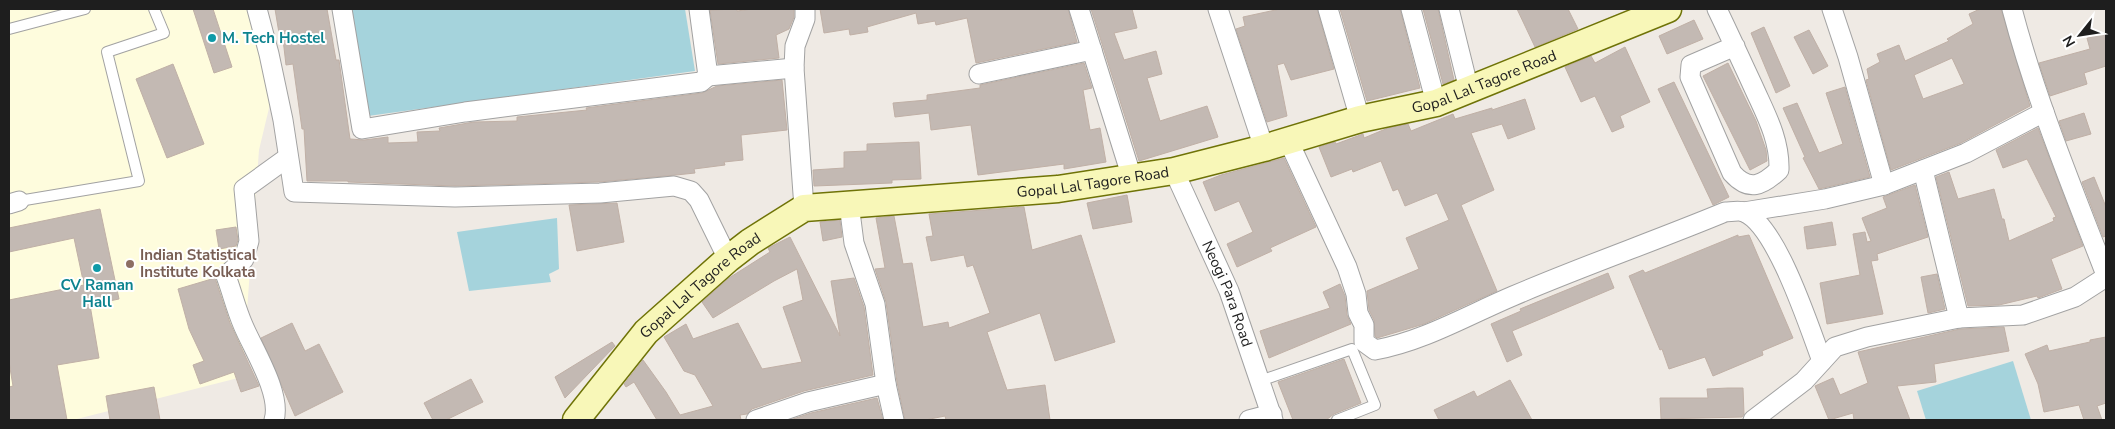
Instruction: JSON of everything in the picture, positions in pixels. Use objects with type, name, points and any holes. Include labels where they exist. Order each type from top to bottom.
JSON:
[{"type":"street","points":[[257,9],[283,120],[287,158],[294,192],[455,197],[600,193],[674,186],[691,191],[699,200],[728,259]]},
{"type":"street","points":[[342,9],[362,129],[465,112],[701,82],[708,76],[794,68]]},
{"type":"street","points":[[699,9],[708,76]]},
{"type":"street","points":[[804,208],[794,68],[795,46],[805,19],[805,9]]},
{"type":"street","points":[[1079,9],[1132,178]]},
{"type":"street","points":[[1218,9],[1264,148]]},
{"type":"street","points":[[1328,9],[1360,118]]},
{"type":"street","points":[[1411,9],[1436,103]]},
{"type":"street","points":[[1449,9],[1469,90]]},
{"type":"street","name":"Gopal Lal Tagore Road","points":[[576,420],[646,332],[728,259],[750,242],[804,208],[1058,189],[1174,171],[1264,148],[1360,118],[1436,103],[1668,9]]},
{"type":"street","points":[[1717,9],[1735,46],[1774,133],[1779,154],[1778,170],[1769,179],[1751,186],[1741,183],[1732,173],[1690,77],[1691,65],[1735,46]]},
{"type":"street","points":[[1832,9],[1862,105],[1884,185]]},
{"type":"street","points":[[1753,420],[1804,381],[1835,347],[1959,318],[2023,315],[2075,297],[2106,276],[2026,62],[2012,9]]},
{"type":"street","points":[[979,74],[1092,50]]},
{"type":"street","points":[[1288,140],[1347,267],[1356,294],[1358,313],[1364,325],[1364,342],[1375,350],[1436,331],[1514,296],[1725,212],[1744,212],[1825,199],[1884,185],[1966,153],[2044,112]]},
{"type":"street","points":[[274,420],[276,414],[272,389],[242,323],[226,276],[244,259],[248,241],[244,189],[287,158]]},
{"type":"street","points":[[1923,170],[1959,318]]},
{"type":"street","name":"Neogi Para Road","points":[[1174,171],[1229,291],[1273,417]]},
{"type":"street","points":[[849,204],[854,243],[875,304],[886,384],[894,420]]},
{"type":"street","points":[[1744,212],[1764,228],[1783,264],[1822,361]]},
{"type":"street","points":[[756,420],[808,402],[886,384]]},
{"type":"street","points":[[1249,420],[1273,417]]},
{"type":"lane","points":[[9,29],[85,9]]},
{"type":"lane","points":[[14,203],[139,181],[107,52],[164,33],[154,9]]},
{"type":"lane","points":[[1260,381],[1352,349],[1375,405],[1337,420]]},
{"type":"shaded area","name":"Indian Statistical Institute Kolkata","points":[[9,9],[251,9],[275,83],[259,150],[242,377],[73,420],[9,420]]},
{"type":"water","points":[[685,9],[695,71],[368,116],[351,10]]},
{"type":"water","points":[[557,218],[559,269],[549,274],[551,282],[469,291],[457,232]]},
{"type":"water","points":[[2013,361],[2031,420],[1926,420],[1917,391]]},
{"type":"building","name":"M. Tech Hostel","points":[[193,9],[213,9],[232,67],[214,73]]},
{"type":"building","points":[[275,9],[327,9],[336,60],[339,60],[350,139],[364,140],[388,137],[388,143],[418,142],[417,132],[440,131],[439,128],[474,122],[517,121],[517,117],[587,110],[586,108],[702,93],[717,86],[782,80],[787,130],[741,135],[743,160],[724,162],[725,165],[694,169],[695,173],[599,182],[455,186],[307,181],[304,129],[302,129],[293,64],[286,65],[283,39],[280,39]]},
{"type":"building","points":[[737,9],[737,11],[794,9],[794,17],[789,29],[776,35],[779,58],[718,64],[710,10]]},
{"type":"building","points":[[820,9],[1068,9],[1077,42],[976,63],[967,18],[936,25],[935,21],[918,24],[916,13],[867,27],[868,32],[850,35],[849,29],[824,33]]},
{"type":"building","points":[[1091,9],[1132,9],[1137,28],[1114,33],[1124,60],[1156,51],[1162,74],[1147,78],[1160,121],[1207,106],[1218,137],[1139,161]]},
{"type":"building","points":[[1280,9],[1317,9],[1334,69],[1291,80],[1284,63],[1277,65],[1287,116],[1267,122],[1236,29],[1245,26],[1243,17]]},
{"type":"building","points":[[1340,9],[1400,9],[1420,88],[1367,101]]},
{"type":"building","points":[[1423,9],[1438,9],[1454,80],[1443,84]]},
{"type":"building","points":[[1517,9],[1568,9],[1578,29],[1535,47]]},
{"type":"building","points":[[1980,9],[2001,9],[2030,106],[1961,143],[1891,170],[1866,80],[1869,79],[1867,69],[1880,62],[1877,54],[1899,45],[1905,61],[1949,41],[1947,39],[1973,24],[1969,14]],"holes":[[[1952,58],[1964,84],[1923,99],[1914,75]]]},
{"type":"building","points":[[1694,20],[1703,39],[1667,54],[1659,36]]},
{"type":"building","points":[[1764,27],[1790,86],[1776,93],[1751,33]]},
{"type":"building","points":[[1809,30],[1828,66],[1813,74],[1794,37]]},
{"type":"building","points":[[2106,33],[2106,66],[2084,73],[2087,84],[2050,96],[2039,63],[2090,49],[2087,38]]},
{"type":"building","points":[[1625,47],[1650,102],[1620,116],[1624,127],[1612,132],[1595,96],[1581,102],[1565,67],[1591,56],[1595,63]]},
{"type":"building","points":[[1084,63],[1092,88],[1083,90],[1090,130],[1100,128],[1106,162],[1064,169],[1064,164],[978,175],[971,125],[931,130],[929,113],[895,117],[893,103],[927,100],[927,95],[980,88],[980,85]]},
{"type":"building","points":[[1728,63],[1756,121],[1766,150],[1767,161],[1750,170],[1703,76]]},
{"type":"building","points":[[173,64],[204,144],[167,158],[136,79]]},
{"type":"building","points":[[1674,82],[1729,197],[1713,205],[1658,89]]},
{"type":"building","points":[[1845,87],[1870,177],[1819,189],[1803,158],[1805,157],[1783,108],[1797,103],[1819,153],[1843,144],[1826,93]]},
{"type":"building","points":[[1525,99],[1535,129],[1508,139],[1502,124],[1471,133],[1494,190],[1461,205],[1497,291],[1424,324],[1377,338],[1375,336],[1374,320],[1369,310],[1367,291],[1419,269],[1406,238],[1449,220],[1437,193],[1405,206],[1398,189],[1393,191],[1381,161],[1353,172],[1352,169],[1331,177],[1319,147],[1335,142],[1336,144],[1363,134],[1364,138],[1388,128],[1408,124],[1411,131],[1453,114],[1455,119],[1492,108],[1492,110]]},
{"type":"building","points":[[2084,113],[2091,134],[2066,141],[2059,121]]},
{"type":"building","points":[[2038,128],[2083,246],[2051,259],[2062,289],[2038,298],[2037,296],[1999,305],[1968,306],[1936,177],[1949,172],[1958,199],[1994,189],[2009,241],[2054,221],[2053,218],[2056,217],[2027,159],[2003,168],[1996,150]]},
{"type":"building","points":[[919,142],[921,179],[892,180],[892,183],[814,186],[813,170],[844,168],[844,152],[867,151],[867,144]]},
{"type":"building","points":[[1284,158],[1316,227],[1270,248],[1272,251],[1237,267],[1227,244],[1253,232],[1239,201],[1215,211],[1203,182],[1221,175]]},
{"type":"building","points":[[2094,177],[2106,207],[2106,236],[2103,237],[2082,182]]},
{"type":"building","points":[[1915,185],[1928,237],[1877,254],[1878,260],[1871,261],[1883,314],[1827,324],[1820,283],[1860,275],[1853,234],[1865,232],[1867,242],[1871,241],[1862,218],[1887,208],[1883,197]]},
{"type":"building","points":[[1127,195],[1132,222],[1093,229],[1087,203]]},
{"type":"building","points":[[617,203],[624,242],[577,251],[569,205]]},
{"type":"building","points":[[1024,207],[1032,250],[1081,235],[1115,342],[1055,361],[1040,313],[987,332],[1007,390],[1045,385],[1050,420],[946,420],[945,416],[925,420],[905,420],[897,382],[886,302],[875,269],[885,268],[876,218],[894,216],[903,264],[912,263],[923,327],[948,322],[949,328],[990,313],[973,265],[967,267],[964,255],[931,261],[926,237],[933,236],[929,214]]},
{"type":"building","points":[[100,209],[119,299],[90,305],[99,358],[57,365],[67,420],[9,420],[9,387],[13,386],[9,362],[9,300],[84,285],[74,238],[9,252],[9,228]]},
{"type":"building","points":[[840,220],[842,237],[823,241],[820,222]]},
{"type":"building","points":[[1832,222],[1836,245],[1807,249],[1804,227]]},
{"type":"building","points":[[236,227],[238,240],[236,246],[219,249],[216,230]]},
{"type":"building","points":[[1738,235],[1738,237],[1749,235],[1793,338],[1762,351],[1763,355],[1713,376],[1705,357],[1669,369],[1629,276],[1643,270],[1645,273]]},
{"type":"building","points":[[790,237],[840,336],[831,281],[854,278],[864,307],[873,375],[804,391],[752,409],[747,414],[740,415],[741,420],[657,420],[634,382],[626,387],[624,384],[643,360],[680,415],[713,406],[695,375],[684,371],[664,337],[686,324],[693,339],[738,323],[762,369],[802,362],[783,307],[803,300],[797,269],[713,318],[702,302],[729,278],[770,252],[768,248]]},
{"type":"building","points":[[1608,273],[1614,288],[1512,331],[1522,355],[1507,362],[1491,324],[1521,311],[1520,309]]},
{"type":"building","points":[[1937,274],[1945,309],[1928,313],[1921,277]]},
{"type":"building","points":[[215,278],[230,323],[259,386],[241,392],[234,372],[200,384],[193,365],[204,361],[189,329],[178,289]]},
{"type":"building","points":[[1340,284],[1345,296],[1347,315],[1351,324],[1269,358],[1260,331],[1330,308],[1323,292]]},
{"type":"building","points":[[292,323],[305,351],[319,344],[343,392],[295,416],[261,338]]},
{"type":"building","points":[[2004,327],[2009,351],[1934,364],[1936,382],[1897,386],[1910,420],[1854,420],[1853,413],[1829,420],[1815,386],[1833,378],[1840,395],[1868,383],[1858,352],[1960,329]]},
{"type":"building","points":[[2106,337],[2106,403],[2097,406],[2102,420],[2084,420],[2079,405],[2044,412],[2038,384],[2025,354],[2047,345],[2049,351]]},
{"type":"building","points":[[612,342],[615,346],[565,398],[555,377]]},
{"type":"building","points":[[1344,359],[1361,403],[1334,414],[1326,420],[1293,420],[1278,382]]},
{"type":"building","points":[[471,379],[483,402],[446,420],[433,420],[424,403]]},
{"type":"building","points":[[1510,380],[1532,420],[1439,420],[1434,410],[1474,391],[1477,397]]},
{"type":"building","points":[[154,387],[160,420],[110,420],[106,396]]},
{"type":"building","points":[[1743,388],[1744,414],[1742,417],[1661,419],[1660,398],[1708,398],[1707,389]]},
{"type":"building","points":[[877,398],[883,420],[790,420],[811,413]]},
{"type":"place","name":"M. Tech Hostel","points":[[212,38]]},
{"type":"place","name":"Indian Statistical Institute Kolkata","points":[[130,264]]},
{"type":"place","name":"CV Raman Hall","points":[[97,268]]}]
